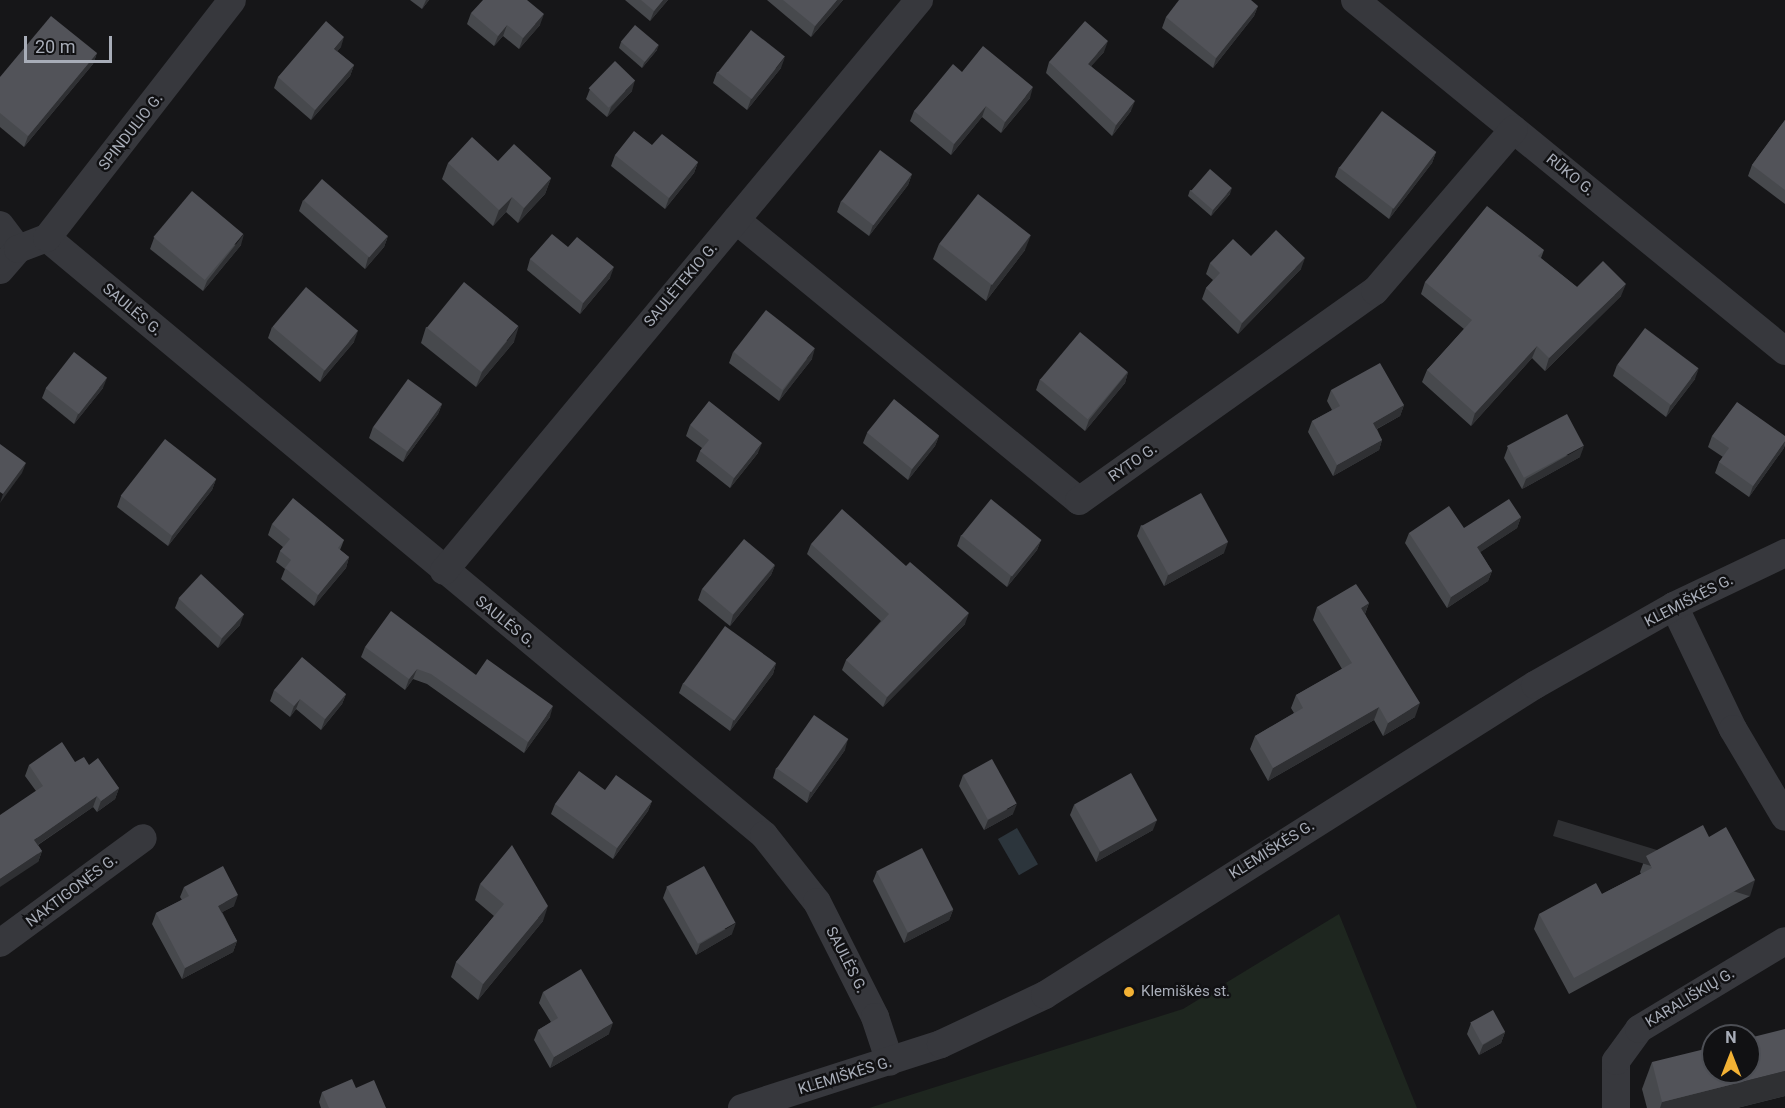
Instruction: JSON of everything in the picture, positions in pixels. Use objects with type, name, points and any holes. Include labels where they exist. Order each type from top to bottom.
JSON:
[{"type":"street","name":"SPINDULIO G.","points":[[47,238],[232,0]]},
{"type":"street","name":"SAULĖTEKIO G.","points":[[444,571],[919,0]]},
{"type":"street","name":"RŪKO G.","points":[[1355,0],[1785,351]]},
{"type":"street","name":"RYTO G.","points":[[736,220],[1079,501],[1375,291],[1514,129]]},
{"type":"street","points":[[0,225],[9,260],[47,238]]},
{"type":"street","name":"SAULĖS G.","points":[[47,238],[444,571],[764,835],[795,868],[866,998],[890,1062]]},
{"type":"street","name":"KLEMIŠKĖS G.","points":[[742,1108],[890,1062],[985,1026],[1045,995],[1403,766],[1674,606],[1785,553]]},
{"type":"street","points":[[1674,606],[1733,729],[1785,817]]},
{"type":"street","name":"NAKTIGONĖS G.","points":[[0,943],[143,838]]},
{"type":"street","name":"KARALIŠKIŲ G.","points":[[1616,1108],[1616,1061],[1639,1029],[1785,941]]},
{"type":"shaded area","points":[[1017,828],[1038,864],[1019,875],[998,839]]},
{"type":"shaded area","points":[[1339,914],[1417,1108],[869,1108],[1183,1009]]},
{"type":"building","points":[[483,0],[527,0],[544,14],[523,38],[507,25],[498,36],[471,13]]},
{"type":"building","points":[[641,0],[663,0],[654,11]]},
{"type":"building","points":[[783,0],[837,0],[815,26]]},
{"type":"building","points":[[1179,0],[1251,0],[1258,6],[1216,58],[1166,17]]},
{"type":"building","points":[[51,16],[97,53],[28,136],[0,113],[0,77]]},
{"type":"building","points":[[326,21],[344,37],[334,49],[354,65],[315,110],[278,77]]},
{"type":"building","points":[[1085,21],[1108,41],[1088,64],[1135,101],[1116,125],[1049,62]]},
{"type":"building","points":[[635,25],[659,45],[645,62],[621,42]]},
{"type":"building","points":[[751,30],[785,56],[752,99],[718,73]]},
{"type":"building","points":[[983,46],[1033,87],[1005,122],[986,106],[954,144],[914,111],[953,64],[962,72]]},
{"type":"building","points":[[615,61],[635,80],[609,108],[589,88]]},
{"type":"building","points":[[1382,111],[1436,152],[1394,209],[1339,168]]},
{"type":"building","points":[[1785,120],[1785,190],[1752,165]]},
{"type":"building","points":[[634,131],[652,145],[662,134],[698,162],[669,198],[615,155]]},
{"type":"building","points":[[472,137],[498,161],[514,144],[551,178],[524,208],[512,197],[499,210],[448,163]]},
{"type":"building","points":[[880,150],[912,174],[873,225],[841,201]]},
{"type":"building","points":[[1210,169],[1232,188],[1213,210],[1191,191]]},
{"type":"building","points":[[322,179],[388,236],[369,257],[304,200]]},
{"type":"building","points":[[192,191],[243,234],[205,280],[153,237]]},
{"type":"building","points":[[978,194],[1031,235],[992,285],[939,244]]},
{"type":"building","points":[[1487,206],[1544,250],[1538,256],[1577,287],[1603,261],[1626,284],[1549,358],[1537,346],[1475,413],[1427,370],[1472,320],[1425,282]]},
{"type":"building","points":[[1276,230],[1305,258],[1242,323],[1206,288],[1220,273],[1210,263],[1233,239],[1251,256]]},
{"type":"building","points":[[552,234],[568,247],[577,237],[614,267],[583,303],[530,259]]},
{"type":"building","points":[[464,282],[518,326],[481,372],[427,328]]},
{"type":"building","points":[[306,287],[358,331],[325,371],[273,327]]},
{"type":"building","points":[[766,310],[815,348],[782,390],[733,352]]},
{"type":"building","points":[[1645,328],[1699,368],[1671,405],[1617,365]]},
{"type":"building","points":[[1080,332],[1127,372],[1088,419],[1040,379]]},
{"type":"building","points":[[74,352],[107,378],[79,414],[46,388]]},
{"type":"building","points":[[1380,363],[1404,405],[1373,423],[1382,440],[1337,465],[1312,421],[1340,406],[1331,390]]},
{"type":"building","points":[[408,379],[442,404],[407,451],[373,427]]},
{"type":"building","points":[[894,399],[939,436],[912,469],[867,432]]},
{"type":"building","points":[[709,401],[762,443],[734,478],[700,451],[709,440],[690,425]]},
{"type":"building","points":[[1737,402],[1785,436],[1785,441],[1753,486],[1719,462],[1729,448],[1712,436]]},
{"type":"building","points":[[1567,414],[1584,446],[1524,478],[1507,446]]},
{"type":"building","points":[[165,439],[216,479],[172,536],[121,496]]},
{"type":"building","points":[[0,444],[26,463],[3,494],[0,492]]},
{"type":"building","points":[[1201,493],[1228,542],[1169,575],[1142,526]]},
{"type":"building","points":[[293,498],[344,540],[338,548],[349,557],[318,595],[285,568],[291,560],[280,551],[290,539],[272,524]]},
{"type":"building","points":[[991,499],[1042,540],[1012,576],[961,536]]},
{"type":"building","points":[[1509,499],[1521,517],[1477,547],[1492,571],[1451,597],[1409,533],[1449,506],[1464,528]]},
{"type":"building","points":[[842,509],[906,566],[910,562],[969,613],[887,697],[846,660],[889,614],[811,544]]},
{"type":"building","points":[[744,539],[775,565],[733,615],[702,589]]},
{"type":"building","points":[[201,574],[244,614],[222,638],[178,598]]},
{"type":"building","points":[[1356,584],[1369,603],[1361,608],[1420,703],[1388,723],[1379,707],[1273,768],[1255,736],[1303,708],[1296,695],[1352,663],[1317,607]]},
{"type":"building","points":[[391,611],[476,675],[487,659],[553,706],[528,742],[431,674],[417,669],[409,679],[365,647]]},
{"type":"building","points":[[725,626],[776,663],[734,720],[683,683]]},
{"type":"building","points":[[302,657],[346,694],[325,719],[300,699],[294,706],[274,690]]},
{"type":"building","points":[[814,715],[848,739],[811,792],[777,768]]},
{"type":"building","points":[[62,742],[75,762],[84,757],[89,765],[98,758],[119,788],[101,801],[97,796],[34,840],[42,851],[0,879],[0,815],[43,786],[29,765]]},
{"type":"building","points":[[992,759],[1017,804],[988,820],[963,775]]},
{"type":"building","points":[[579,771],[605,790],[616,775],[652,801],[617,848],[555,804]]},
{"type":"building","points":[[1131,773],[1157,820],[1100,852],[1074,805]]},
{"type":"building","points":[[1703,825],[1709,837],[1726,827],[1755,880],[1574,978],[1539,914],[1596,883],[1602,894],[1652,868],[1646,856]]},
{"type":"building","points":[[512,845],[548,906],[483,984],[456,962],[504,904],[480,884]]},
{"type":"building","points":[[922,848],[953,909],[908,933],[877,871]]},
{"type":"building","points":[[223,866],[238,895],[218,906],[237,941],[185,968],[156,913],[189,896],[184,887]]},
{"type":"building","points":[[704,866],[736,923],[698,944],[666,887]]},
{"type":"building","points":[[581,969],[613,1023],[554,1057],[538,1030],[558,1018],[543,992]]},
{"type":"building","points":[[1493,1010],[1505,1032],[1482,1044],[1470,1023]]},
{"type":"building","points":[[1785,1029],[1785,1071],[1761,1077],[1761,1035]]},
{"type":"building","points":[[1701,1050],[1701,1084],[1733,1084],[1662,1102],[1652,1062]]},
{"type":"building","points":[[352,1079],[356,1088],[374,1080],[386,1108],[329,1108],[322,1092]]},
{"type":"place","name":"Klemiškės st.","points":[[1129,992]]}]
